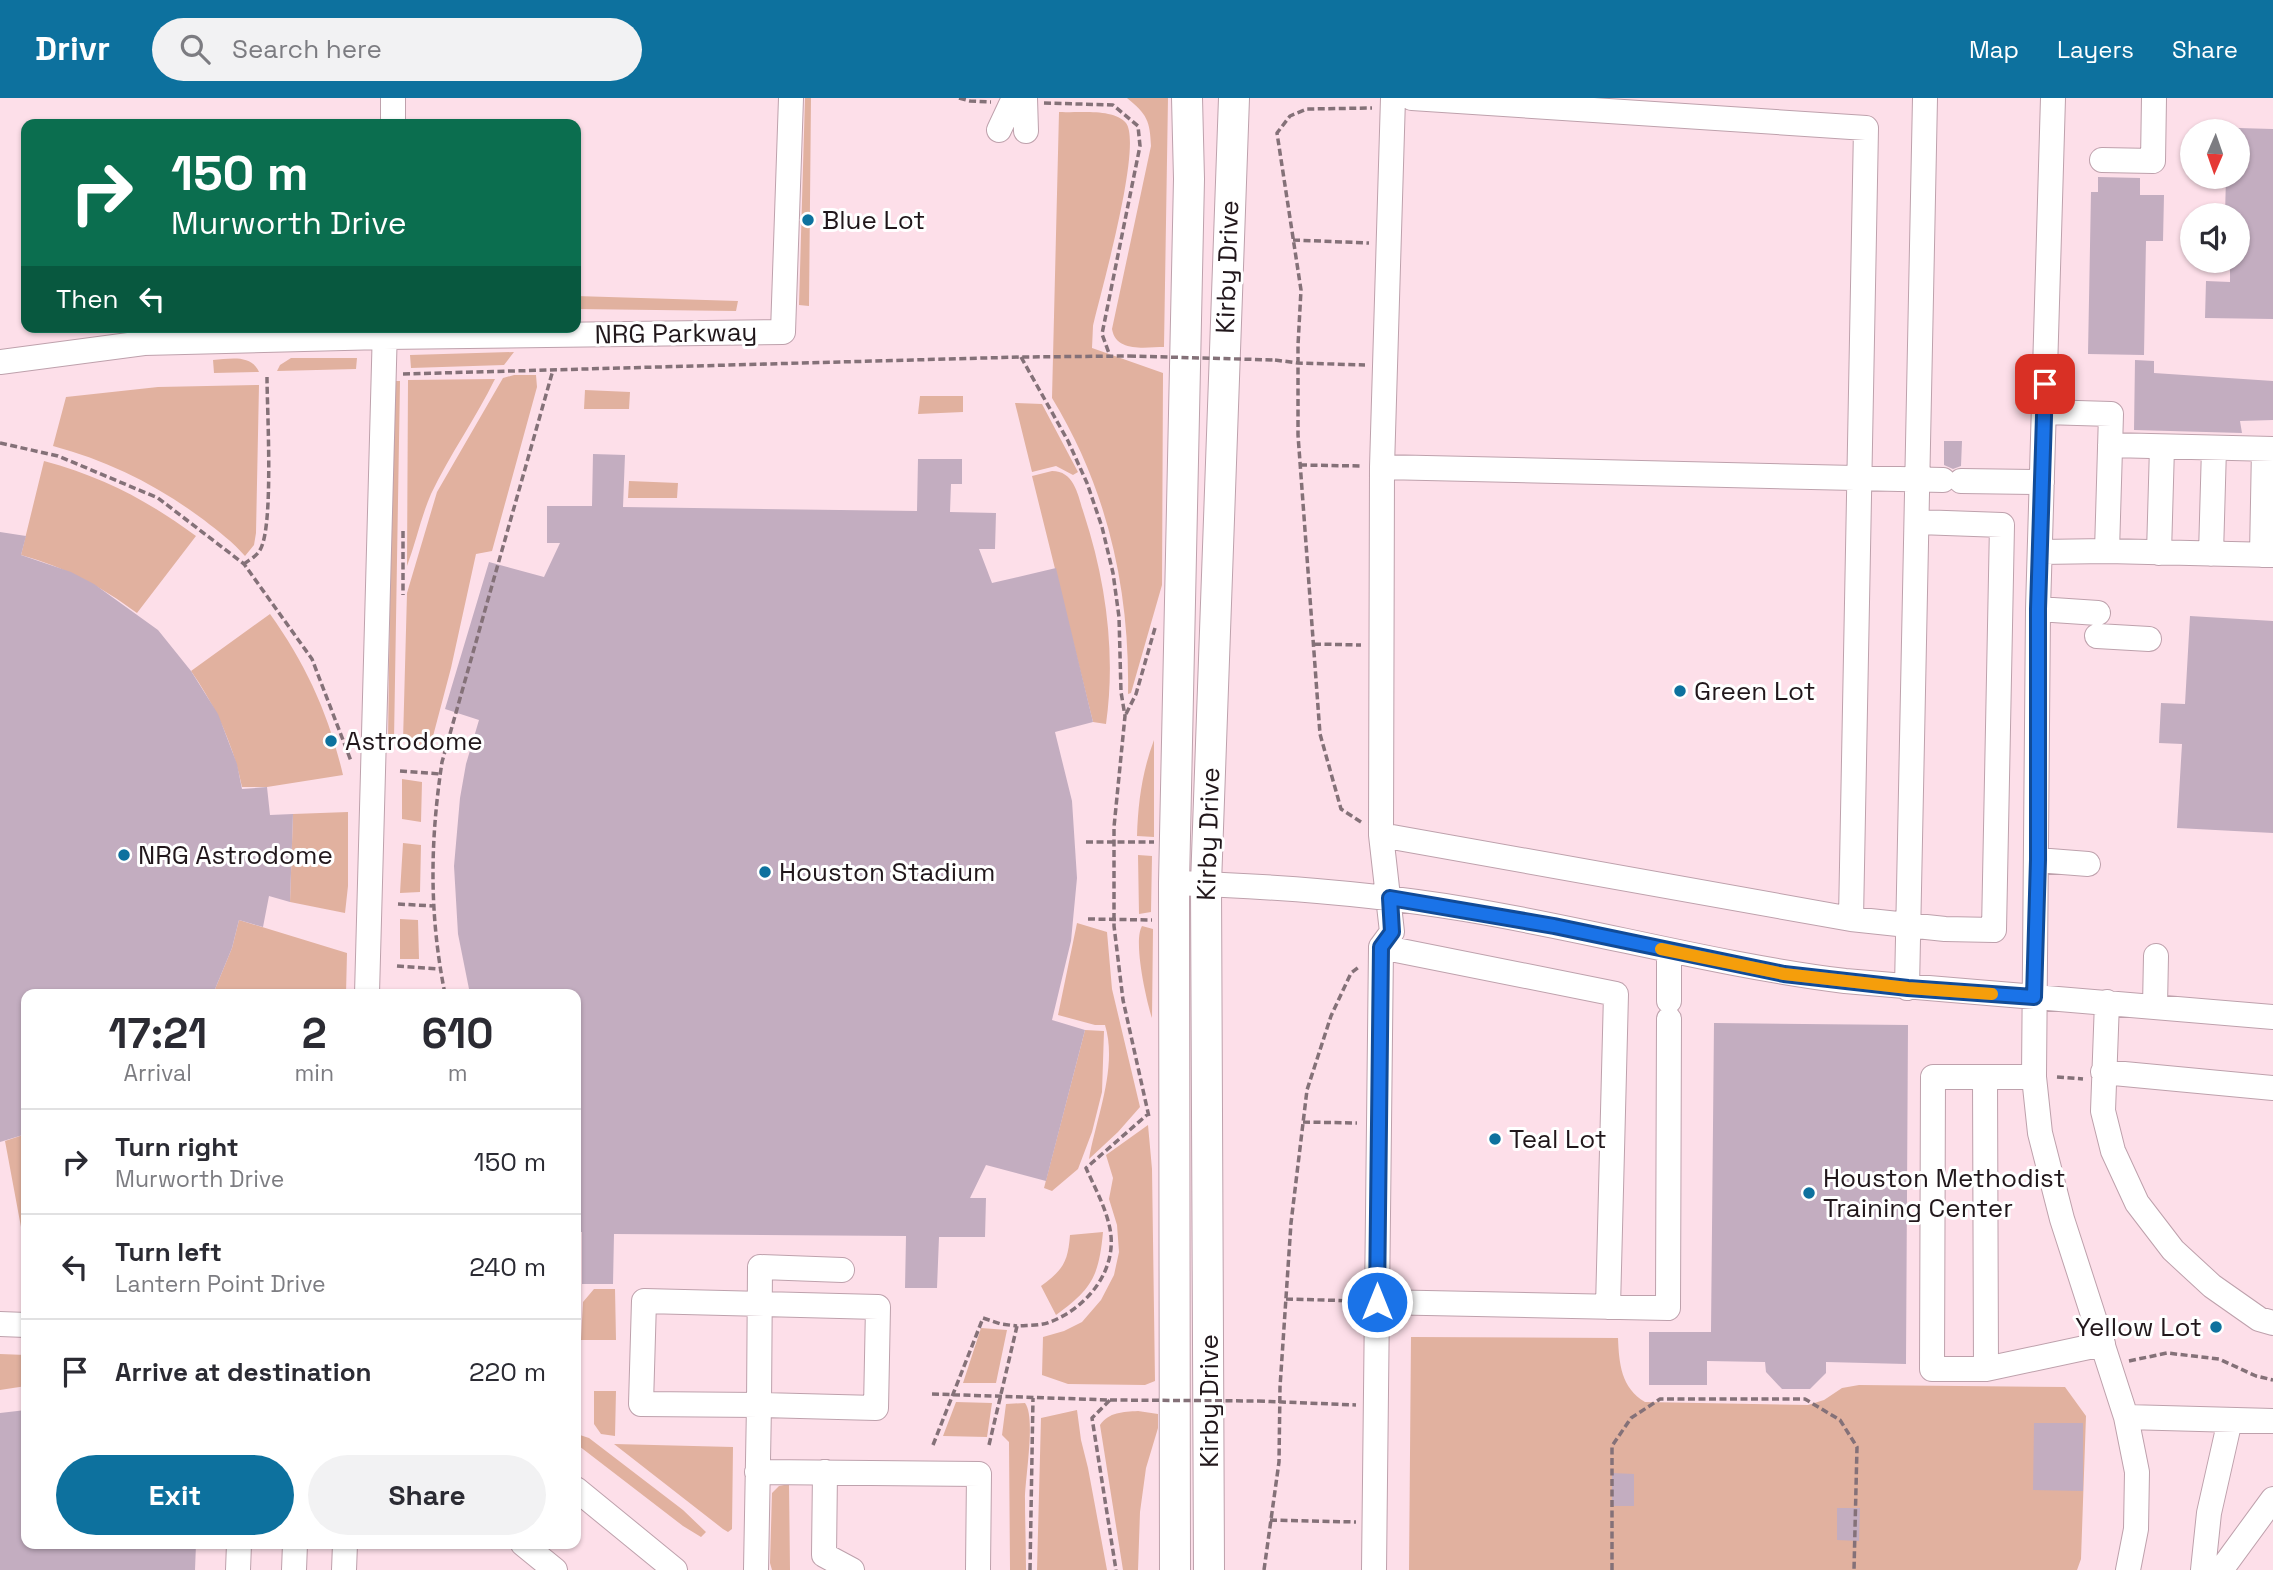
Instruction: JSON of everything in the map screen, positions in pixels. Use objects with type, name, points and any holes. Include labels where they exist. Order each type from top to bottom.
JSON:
[{"type":"main road","name":"Kirby Drive","points":[[1175,1570],[1174,883],[1189,179],[1187,98]]},
{"type":"main road","name":"Kirby Drive","points":[[1209,1570],[1206,884],[1234,98]]},
{"type":"main road","points":[[1183,511],[1218,513]]},
{"type":"main road","points":[[1174,1299],[1208,1299]]},
{"type":"street","points":[[393,98],[393,119]]},
{"type":"street","name":"NRG Parkway","points":[[581,332],[783,332],[791,98]]},
{"type":"street","points":[[1908,988],[1918,522],[1941,480],[1926,98]]},
{"type":"street","points":[[2053,98],[2038,609],[2038,860],[2034,997],[2046,1077],[2040,1133],[2062,1219],[2126,1417],[2137,1472],[2136,1530],[2128,1570]]},
{"type":"street","points":[[2102,160],[2153,161],[2154,98]]},
{"type":"street","points":[[999,130],[1019,100]]},
{"type":"street","points":[[1019,100],[1026,131]]},
{"type":"street","points":[[1374,1570],[1381,947],[1392,932],[1381,835],[1382,467],[1389,244],[1399,101],[1866,128],[1851,919]]},
{"type":"street","name":"NRG Parkway","points":[[0,362],[144,343],[362,333]]},
{"type":"street","points":[[367,989],[384,333]]},
{"type":"street","points":[[2044,412],[2111,414],[2107,551]]},
{"type":"street","points":[[2040,552],[2267,555],[2268,449],[2110,445]]},
{"type":"street","points":[[2159,552],[2162,447]]},
{"type":"street","points":[[2211,554],[2214,448]]},
{"type":"street","points":[[1382,467],[2042,482]]},
{"type":"street","points":[[1381,835],[1851,919],[1945,929],[1994,930],[2002,525],[1918,522]]},
{"type":"street","points":[[2038,609],[2149,639]]},
{"type":"street","points":[[2038,860],[2088,864]]},
{"type":"street","points":[[1174,883],[1320,890],[1390,898],[1542,924],[1784,974],[1908,988],[2273,1017]]},
{"type":"street","points":[[1381,947],[1616,994],[1608,1307]]},
{"type":"street","points":[[1377,1302],[1668,1308],[1669,951]]},
{"type":"street","points":[[2155,1006],[2157,956]]},
{"type":"street","points":[[2107,1003],[2103,1111],[2113,1151],[2137,1203],[2173,1250],[2212,1286],[2259,1319],[2273,1323]]},
{"type":"street","points":[[2046,1077],[1933,1077],[1932,1369],[1986,1369],[2103,1344]]},
{"type":"street","points":[[1985,1077],[1986,1369]]},
{"type":"street","points":[[2103,1077],[2273,1088]]},
{"type":"street","points":[[756,1570],[760,1268],[842,1270]]},
{"type":"street","points":[[644,1301],[878,1307],[876,1408],[759,1405],[640,1404],[644,1301]]},
{"type":"street","points":[[0,1324],[21,1325]]},
{"type":"street","points":[[2126,1417],[2273,1422]]},
{"type":"street","points":[[2203,1570],[2209,1513],[2230,1420]]},
{"type":"street","points":[[758,1472],[979,1474],[978,1570]]},
{"type":"street","points":[[825,1472],[824,1555],[852,1570]]},
{"type":"street","points":[[581,1493],[675,1570]]},
{"type":"street","points":[[2221,1570],[2273,1499]]},
{"type":"street","points":[[238,1570],[239,1549]]},
{"type":"street","points":[[294,1570],[295,1549]]},
{"type":"street","points":[[344,1570],[345,1549]]},
{"type":"street","points":[[529,1549],[555,1570]]},
{"type":"path","points":[[959,98],[970,101],[1019,100],[1113,105],[1138,125],[1140,146],[1102,334],[1110,356]]},
{"type":"path","points":[[1381,835],[1340,809],[1320,734],[1300,465],[1298,363],[1301,290],[1277,133],[1290,116],[1307,109],[1399,101]]},
{"type":"path","points":[[1293,240],[1389,244]]},
{"type":"path","points":[[402,373],[1110,356],[1385,365]]},
{"type":"path","points":[[1021,357],[1068,441],[1087,483],[1102,527],[1113,573],[1125,716],[1114,842],[1114,920],[1123,1000],[1152,1124]]},
{"type":"path","points":[[444,989],[434,906],[432,854],[440,774],[553,370]]},
{"type":"path","points":[[244,564],[260,552],[265,538],[268,510],[267,377]]},
{"type":"path","points":[[0,443],[58,456],[158,498],[244,564],[313,659],[351,763]]},
{"type":"path","points":[[1300,465],[1382,467]]},
{"type":"path","points":[[1125,716],[1136,694],[1157,620]]},
{"type":"path","points":[[1314,644],[1381,646]]},
{"type":"path","points":[[400,771],[440,774]]},
{"type":"path","points":[[1086,842],[1163,842]]},
{"type":"path","points":[[398,904],[434,906]]},
{"type":"path","points":[[1088,919],[1156,920]]},
{"type":"path","points":[[1264,1570],[1279,1462],[1291,1223],[1307,1090],[1331,1016],[1351,973],[1381,947]]},
{"type":"path","points":[[397,966],[440,969]]},
{"type":"path","points":[[2046,1077],[2103,1077]]},
{"type":"path","points":[[933,1445],[983,1318],[1017,1326],[1048,1323],[1086,1299],[1104,1278],[1111,1233],[1106,1214],[1086,1168],[1148,1114]]},
{"type":"path","points":[[1303,1122],[1379,1123]]},
{"type":"path","points":[[1286,1299],[1377,1302]]},
{"type":"path","points":[[989,1445],[1017,1326]]},
{"type":"path","points":[[2127,1362],[2167,1353],[2219,1359],[2256,1376],[2273,1380]]},
{"type":"path","points":[[932,1394],[1376,1406]]},
{"type":"path","points":[[1030,1570],[1032,1398]]},
{"type":"path","points":[[1612,1570],[1612,1446],[1631,1418],[1660,1399],[1805,1399],[1840,1420],[1857,1447],[1854,1570]]},
{"type":"path","points":[[1110,1400],[1092,1418],[1116,1570]]},
{"type":"path","points":[[1270,1520],[1374,1522]]},
{"type":"shaded area","points":[[805,98],[811,98],[809,306],[799,305]]},
{"type":"shaded area","points":[[1127,98],[1168,98],[1164,347],[1141,348],[1125,345],[1119,342],[1112,329],[1151,146],[1146,119]]},
{"type":"shaded area","points":[[1059,112],[1105,113],[1126,123],[1130,137],[1125,189],[1093,326],[1092,348],[1163,373],[1162,585],[1131,693],[1128,694],[1125,616],[1111,540],[1087,467],[1052,398]]},
{"type":"shaded area","points":[[581,296],[738,301],[736,311],[581,309]]},
{"type":"shaded area","points":[[514,352],[504,365],[411,368],[410,355]]},
{"type":"shaded area","points":[[291,358],[357,358],[356,369],[277,371],[280,365]]},
{"type":"shaded area","points":[[213,360],[245,360],[251,362],[259,372],[214,373]]},
{"type":"shaded area","points":[[536,375],[537,387],[492,551],[476,554],[432,740],[416,746],[403,741],[407,593],[437,492],[503,378]]},
{"type":"shaded area","points":[[495,379],[431,494],[407,566],[408,380]]},
{"type":"shaded area","points":[[393,381],[400,381],[394,740],[388,740]]},
{"type":"shaded area","points":[[259,385],[256,533],[254,545],[245,556],[204,520],[150,485],[94,459],[53,446],[66,397],[158,387]]},
{"type":"shaded area","points":[[585,390],[630,392],[629,409],[584,409]]},
{"type":"shaded area","points":[[920,396],[963,396],[963,412],[918,414]]},
{"type":"shaded area","points":[[1015,403],[1042,404],[1078,472],[1073,475],[1056,466],[1032,472]]},
{"type":"shaded area","points":[[44,461],[86,474],[124,491],[160,511],[196,536],[137,613],[82,578],[21,555]]},
{"type":"shaded area","points":[[1052,471],[1066,475],[1074,486],[1098,565],[1109,644],[1106,724],[1093,722],[1032,476]]},
{"type":"shaded area","points":[[629,481],[678,483],[677,498],[628,498]]},
{"type":"shaded area","points":[[270,614],[295,652],[315,691],[331,732],[343,775],[267,787],[242,787],[222,726],[191,671]]},
{"type":"shaded area","points":[[1154,740],[1154,837],[1137,836],[1141,788]]},
{"type":"shaded area","points":[[402,779],[422,782],[421,822],[402,819]]},
{"type":"shaded area","points":[[348,812],[348,886],[345,913],[290,902],[293,814]]},
{"type":"shaded area","points":[[403,843],[421,845],[420,892],[400,893]]},
{"type":"shaded area","points":[[1138,855],[1152,856],[1151,912],[1139,914]]},
{"type":"shaded area","points":[[400,919],[418,920],[419,959],[400,959]]},
{"type":"shaded area","points":[[239,920],[347,953],[346,989],[215,989],[232,948]]},
{"type":"shaded area","points":[[1077,923],[1107,932],[1112,989],[1140,1107],[1089,1159],[1105,1092],[1109,1058],[1105,1025],[1058,1015]]},
{"type":"shaded area","points":[[1142,926],[1153,929],[1152,1018],[1140,957]]},
{"type":"shaded area","points":[[1085,1030],[1104,1031],[1102,1092],[1092,1132],[1078,1169],[1052,1191],[1044,1188]]},
{"type":"shaded area","points":[[1148,1125],[1152,1169],[1155,1381],[1145,1385],[1068,1384],[1042,1375],[1043,1337],[1082,1322],[1101,1300],[1114,1275],[1119,1252],[1117,1225],[1109,1199],[1113,1178],[1106,1155]]},
{"type":"shaded area","points":[[21,1136],[21,1227],[5,1141]]},
{"type":"shaded area","points":[[1103,1232],[1099,1260],[1092,1280],[1078,1297],[1056,1315],[1041,1286],[1063,1265],[1070,1235]]},
{"type":"shaded area","points":[[594,1289],[615,1289],[616,1340],[581,1340],[583,1302]]},
{"type":"shaded area","points":[[981,1328],[1007,1330],[996,1383],[963,1383]]},
{"type":"shaded area","points":[[1411,1337],[1618,1338],[1626,1382],[1645,1402],[1808,1405],[1824,1400],[1842,1388],[1859,1385],[2065,1387],[2086,1416],[2081,1559],[2077,1570],[1409,1570]]},
{"type":"shaded area","points":[[0,1354],[21,1355],[21,1387],[0,1390]]},
{"type":"shaded area","points":[[594,1391],[616,1391],[615,1436],[601,1434],[594,1424]]},
{"type":"shaded area","points":[[956,1402],[992,1403],[987,1437],[943,1436]]},
{"type":"shaded area","points":[[1025,1403],[1030,1421],[1025,1499],[1026,1570],[1010,1570],[1009,1442],[1002,1435],[1006,1404]]},
{"type":"shaded area","points":[[1077,1410],[1107,1570],[1037,1570],[1041,1418]]},
{"type":"shaded area","points":[[1138,1411],[1158,1414],[1158,1428],[1146,1468],[1140,1512],[1138,1570],[1123,1570],[1100,1425],[1112,1415]]},
{"type":"shaded area","points":[[581,1435],[589,1438],[683,1510],[706,1532],[701,1537],[581,1448]]},
{"type":"shaded area","points":[[614,1444],[733,1447],[732,1529],[728,1532],[723,1529]]},
{"type":"shaded area","points":[[789,1484],[790,1570],[772,1570],[772,1493],[779,1486]]},
{"type":"building","points":[[2250,128],[2273,129],[2273,319],[2205,318],[2206,281],[2230,282],[2230,273],[2250,273],[2250,203],[2225,203],[2226,189],[2250,189]]},
{"type":"building","points":[[2098,177],[2140,178],[2140,195],[2164,195],[2163,241],[2146,241],[2144,355],[2088,354],[2091,192],[2098,192]]},
{"type":"building","points":[[2135,360],[2154,361],[2154,373],[2273,381],[2273,420],[2240,421],[2242,433],[2134,430]]},
{"type":"building","points":[[1944,441],[1962,441],[1961,466],[1953,469],[1944,465]]},
{"type":"building","name":"Houston Stadium","points":[[593,454],[625,455],[623,507],[917,511],[918,459],[962,459],[962,484],[951,484],[950,512],[996,513],[995,549],[979,549],[992,583],[1056,568],[1093,722],[1055,732],[1072,801],[1077,878],[1071,941],[1052,1020],[1085,1030],[1046,1181],[986,1165],[970,1198],[986,1198],[985,1237],[939,1237],[937,1288],[905,1288],[906,1236],[614,1234],[613,1284],[582,1284],[581,989],[469,989],[458,934],[454,866],[460,798],[466,764],[479,720],[445,709],[489,562],[544,577],[560,543],[547,543],[547,506],[592,506]]},
{"type":"building","name":"NRG Astrodome","points":[[0,532],[26,536],[21,555],[71,572],[94,584],[158,630],[191,671],[218,714],[237,764],[242,789],[267,787],[270,815],[293,814],[290,902],[269,896],[263,927],[239,920],[232,948],[215,989],[21,989],[21,1136],[0,1142]]},
{"type":"building","points":[[2190,616],[2273,621],[2273,833],[2177,828],[2182,744],[2159,743],[2161,703],[2185,704]]},
{"type":"building","name":"Houston Methodist Training Center","points":[[1714,1023],[1908,1025],[1906,1364],[1826,1362],[1826,1373],[1810,1389],[1782,1389],[1766,1372],[1765,1362],[1707,1361],[1707,1385],[1649,1385],[1649,1332],[1711,1332]]},
{"type":"building","points":[[21,1411],[21,1549],[196,1549],[195,1570],[0,1570],[0,1413]]},
{"type":"building","points":[[2034,1423],[2083,1423],[2083,1491],[2033,1490]]},
{"type":"building","points":[[1612,1473],[1634,1474],[1634,1506],[1612,1506]]},
{"type":"building","points":[[1837,1508],[1860,1508],[1859,1541],[1837,1540]]},
{"type":"slow traffic","points":[[1661,949],[1784,974],[1992,994]]},
{"type":"place","name":"Blue Lot","points":[[808,220]]},
{"type":"place","name":"Green Lot","points":[[1680,691]]},
{"type":"place","name":"Astrodome","points":[[331,741]]},
{"type":"place","name":"NRG Astrodome","points":[[124,855]]},
{"type":"place","name":"Houston Stadium","points":[[765,872]]},
{"type":"place","name":"Teal Lot","points":[[1495,1139]]},
{"type":"place","name":"Houston Methodist Training Center","points":[[1809,1193]]},
{"type":"place","name":"Yellow Lot","points":[[2216,1327]]},
{"type":"route","points":[[1377,1302],[1381,947],[1392,932],[1390,898],[1554,926],[1784,974],[1908,988],[2034,997],[2038,860],[2038,609],[2045,384]]}]
